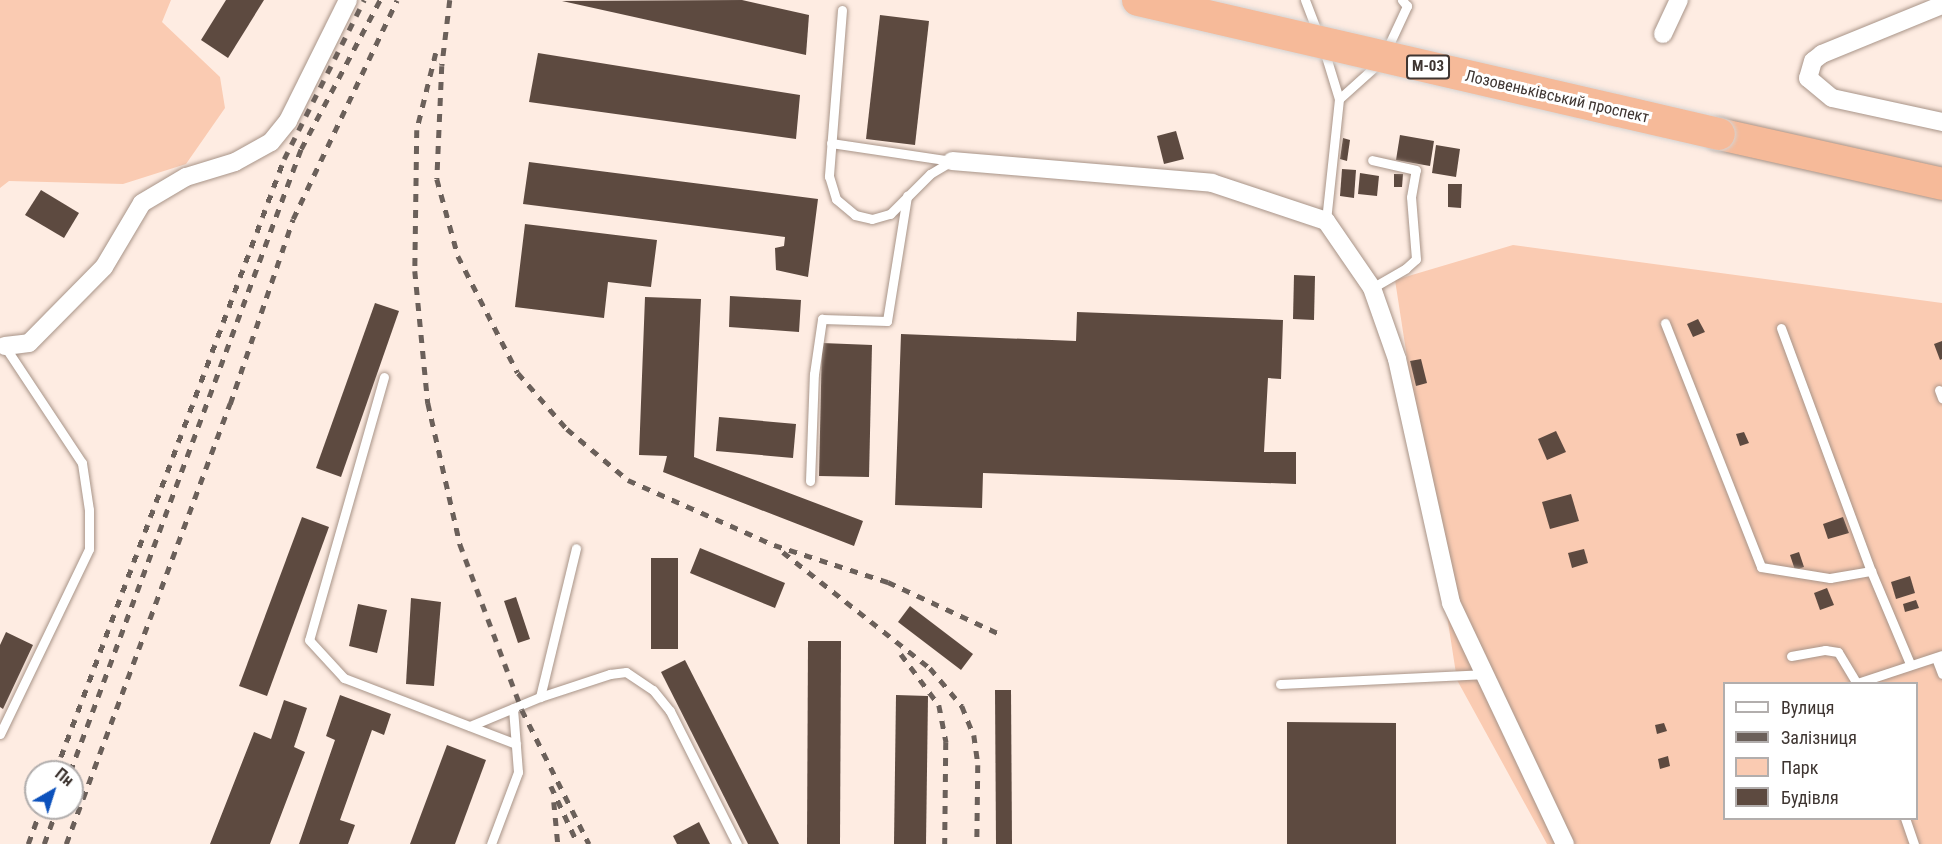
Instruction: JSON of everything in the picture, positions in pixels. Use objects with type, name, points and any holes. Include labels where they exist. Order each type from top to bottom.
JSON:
[{"type":"highway","name":"Лозовеньківський проспект","points":[[1138,0],[1942,184]]},
{"type":"street","points":[[2,344],[29,344],[104,267],[142,203],[186,177],[235,162],[271,142],[288,122],[348,0]]},
{"type":"street","points":[[1663,34],[1679,0]]},
{"type":"street","points":[[1942,4],[1822,54],[1813,61],[1808,78],[1832,98],[1942,122]]},
{"type":"street","points":[[952,161],[1212,183],[1326,221],[1371,288],[1397,359],[1451,603],[1482,674],[1565,844]]},
{"type":"lane","points":[[1305,0],[1339,99],[1326,221]]},
{"type":"lane","points":[[1339,99],[1377,67],[1399,30],[1407,6],[1402,0]]},
{"type":"lane","points":[[842,10],[829,176],[836,199],[855,215],[872,219],[890,214],[930,174],[952,161]]},
{"type":"lane","points":[[831,143],[952,161]]},
{"type":"lane","points":[[1371,288],[1406,268],[1416,259],[1411,197],[1416,170],[1372,160]]},
{"type":"lane","points":[[810,481],[814,375],[822,319],[887,321],[907,196]]},
{"type":"lane","points":[[1665,323],[1761,567],[1830,578],[1870,571]]},
{"type":"lane","points":[[1782,328],[1870,571],[1910,664]]},
{"type":"lane","points":[[0,734],[89,549],[89,510],[82,463],[2,344]]},
{"type":"lane","points":[[384,377],[309,640],[344,678],[516,744]]},
{"type":"lane","points":[[540,697],[576,548]]},
{"type":"lane","points":[[1791,656],[1825,650],[1838,652],[1856,682]]},
{"type":"lane","points":[[1860,682],[1910,664],[1939,657],[1942,674]]},
{"type":"lane","points":[[470,726],[540,697],[610,674],[626,672],[640,679],[670,711],[737,844]]},
{"type":"lane","points":[[1280,684],[1482,674]]},
{"type":"lane","points":[[491,844],[518,772],[513,708]]},
{"type":"lane","points":[[1905,820],[1914,844]]},
{"type":"green space","points":[[0,0],[171,0],[162,22],[220,77],[225,108],[186,164],[123,184],[9,181],[0,188]]},
{"type":"green space","points":[[1513,245],[1942,303],[1942,844],[1547,844],[1457,680],[1395,280]]},
{"type":"building","points":[[226,0],[264,0],[228,58],[201,40]]},
{"type":"building","points":[[742,0],[809,15],[806,55],[562,1]]},
{"type":"building","points":[[880,15],[929,21],[915,145],[866,139]]},
{"type":"building","points":[[538,53],[800,95],[796,139],[529,102]]},
{"type":"building","points":[[1176,131],[1184,159],[1164,164],[1157,136]]},
{"type":"building","points":[[1400,135],[1434,141],[1430,166],[1396,160]]},
{"type":"building","points":[[1343,138],[1350,140],[1347,161],[1340,159]]},
{"type":"building","points":[[1436,145],[1460,149],[1456,177],[1432,173]]},
{"type":"building","points":[[529,162],[818,199],[808,277],[776,270],[775,248],[784,246],[785,237],[523,204]]},
{"type":"building","points":[[1342,169],[1356,170],[1354,198],[1340,196]]},
{"type":"building","points":[[1360,173],[1379,176],[1377,196],[1358,194]]},
{"type":"building","points":[[1394,174],[1403,174],[1402,187],[1394,187]]},
{"type":"building","points":[[1448,184],[1462,184],[1461,208],[1448,207]]},
{"type":"building","points":[[41,190],[79,213],[64,238],[25,215]]},
{"type":"building","points":[[525,224],[657,240],[651,287],[608,282],[604,318],[515,307]]},
{"type":"building","points":[[1294,275],[1315,276],[1314,320],[1293,319]]},
{"type":"building","points":[[730,296],[801,300],[799,332],[729,327]]},
{"type":"building","points":[[645,297],[701,299],[694,457],[863,521],[854,546],[663,472],[667,456],[639,455]]},
{"type":"building","points":[[375,303],[399,311],[341,477],[316,468]]},
{"type":"building","points":[[1077,312],[1283,320],[1281,379],[1268,378],[1264,452],[1296,452],[1296,484],[983,473],[982,508],[895,505],[901,334],[1076,341]]},
{"type":"building","points":[[1698,319],[1705,332],[1693,337],[1687,324]]},
{"type":"building","points":[[1942,341],[1942,359],[1940,360],[1934,344]]},
{"type":"building","points":[[822,343],[872,345],[869,477],[819,476]]},
{"type":"building","points":[[1421,359],[1427,383],[1416,386],[1410,361]]},
{"type":"building","points":[[719,417],[796,424],[793,458],[716,451]]},
{"type":"building","points":[[1556,431],[1566,452],[1547,460],[1538,439]]},
{"type":"building","points":[[1744,432],[1749,443],[1740,446],[1736,434]]},
{"type":"building","points":[[1571,494],[1579,521],[1550,529],[1542,502]]},
{"type":"building","points":[[302,517],[329,527],[267,696],[239,686]]},
{"type":"building","points":[[1843,517],[1849,533],[1828,539],[1823,524]]},
{"type":"building","points":[[700,548],[785,583],[775,608],[690,573]]},
{"type":"building","points":[[1584,549],[1588,563],[1572,568],[1568,553]]},
{"type":"building","points":[[1799,552],[1804,567],[1795,570],[1790,555]]},
{"type":"building","points":[[651,558],[678,558],[678,649],[651,649]]},
{"type":"building","points":[[1910,576],[1915,593],[1896,599],[1891,582]]},
{"type":"building","points":[[1827,588],[1834,605],[1820,610],[1814,593]]},
{"type":"building","points":[[516,597],[530,639],[518,643],[504,601]]},
{"type":"building","points":[[411,598],[441,602],[434,686],[406,684]]},
{"type":"building","points":[[1916,600],[1919,608],[1905,612],[1903,604]]},
{"type":"building","points":[[358,604],[387,610],[377,653],[349,646]]},
{"type":"building","points":[[910,606],[973,654],[961,670],[898,622]]},
{"type":"building","points":[[6,632],[33,645],[3,709],[0,707],[0,645]]},
{"type":"building","points":[[808,641],[841,641],[840,844],[807,844]]},
{"type":"building","points":[[685,660],[779,844],[748,844],[661,672]]},
{"type":"building","points":[[995,690],[1011,690],[1012,844],[996,844]]},
{"type":"building","points":[[340,695],[391,714],[384,735],[372,730],[340,820],[355,825],[348,844],[299,844],[335,740],[326,736]]},
{"type":"building","points":[[896,695],[928,696],[926,844],[894,844]]},
{"type":"building","points":[[284,700],[307,708],[294,747],[305,752],[270,844],[210,844],[254,732],[271,739]]},
{"type":"building","points":[[1287,722],[1396,723],[1396,844],[1287,844]]},
{"type":"building","points":[[1664,723],[1667,731],[1657,734],[1655,725]]},
{"type":"building","points":[[447,745],[486,760],[455,844],[410,844]]},
{"type":"building","points":[[1668,756],[1670,766],[1660,769],[1658,759]]},
{"type":"building","points":[[699,822],[710,844],[677,844],[673,836]]},
{"type":"railway","points":[[59,760],[284,159],[364,0]]},
{"type":"railway","points":[[74,760],[301,149],[380,0]]},
{"type":"railway","points":[[66,844],[230,404],[293,219],[397,0]]},
{"type":"railway","points":[[450,0],[442,66],[437,179],[458,256],[518,373],[567,429],[628,480],[774,545],[888,582],[998,633]]},
{"type":"railway","points":[[436,53],[417,130],[415,271],[428,403],[460,544],[522,710],[589,844]]},
{"type":"railway","points":[[783,552],[930,668],[962,706],[974,735],[978,765],[977,844]]},
{"type":"railway","points":[[901,654],[939,705],[946,742],[945,844]]},
{"type":"railway","points":[[551,786],[578,844]]},
{"type":"railway","points":[[554,802],[558,844]]},
{"type":"railway","points":[[28,844],[37,820]]},
{"type":"railway","points":[[44,844],[53,820]]}]
